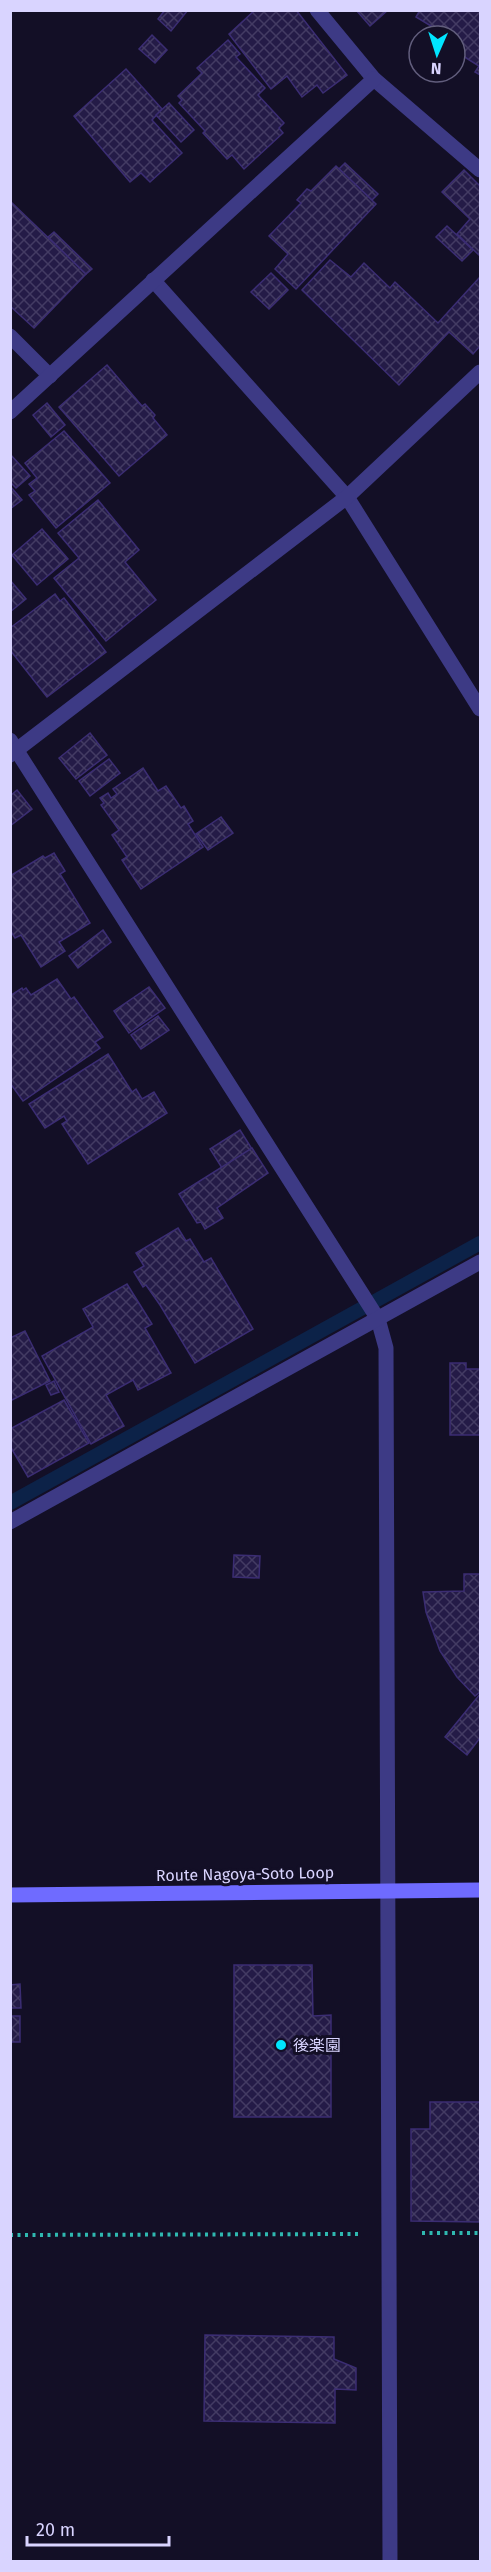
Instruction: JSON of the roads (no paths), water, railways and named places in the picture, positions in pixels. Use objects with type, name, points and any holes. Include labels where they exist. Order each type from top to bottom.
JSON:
[{"type":"main road","name":"Route Nagoya-Soto Loop","points":[[10,1895],[480,1890]]},
{"type":"street","points":[[317,10],[374,79],[480,170]]},
{"type":"street","points":[[10,412],[374,79]]},
{"type":"street","points":[[153,280],[347,497],[480,709]]},
{"type":"street","points":[[10,336],[50,376]]},
{"type":"street","points":[[390,2562],[386,1348],[378,1319],[13,748],[347,497],[480,372]]},
{"type":"street","points":[[10,1522],[480,1263]]},
{"type":"waterway","points":[[10,1503],[480,1243]]},
{"type":"place","name":"後楽園","points":[[281,2045]]}]
